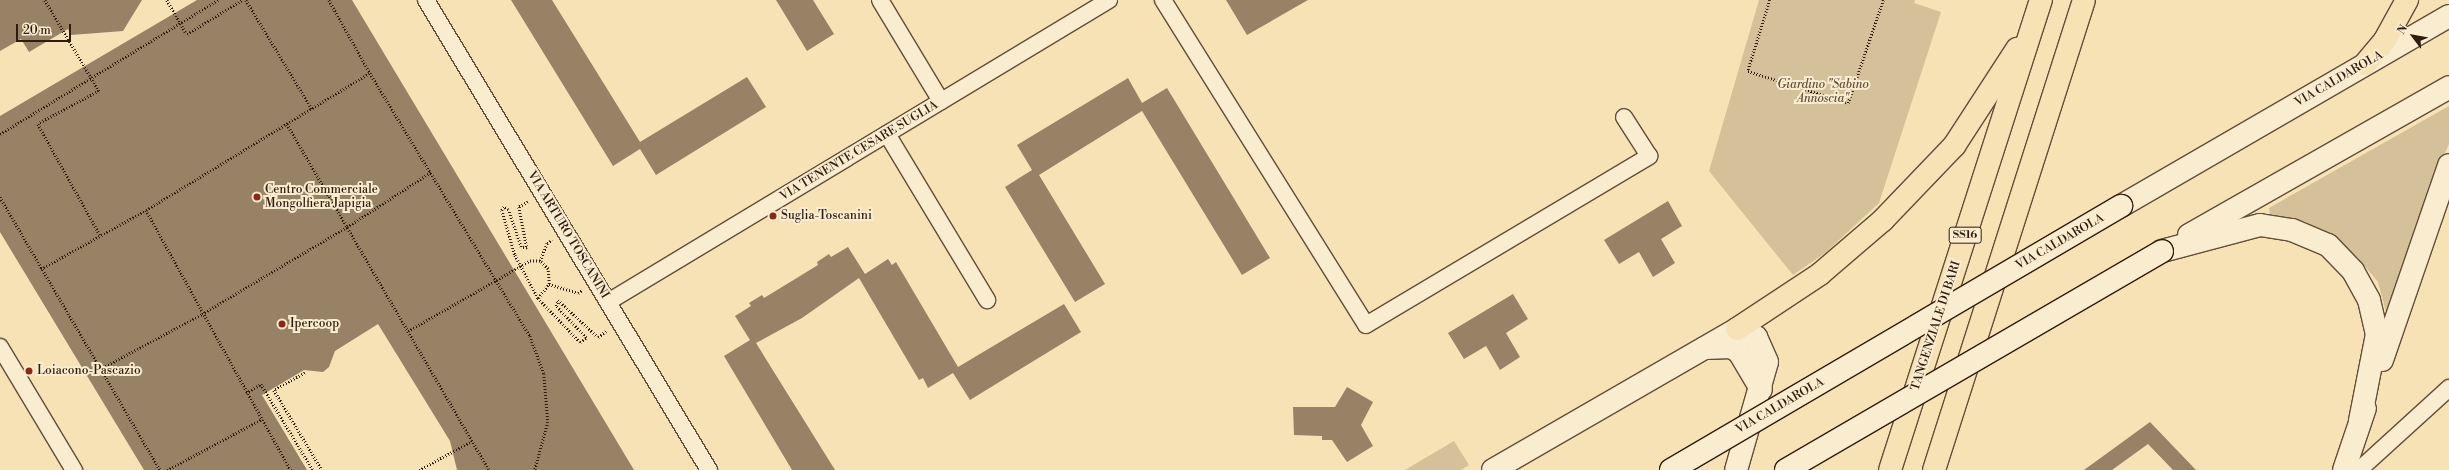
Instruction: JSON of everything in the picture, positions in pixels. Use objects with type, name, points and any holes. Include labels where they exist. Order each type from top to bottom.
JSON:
[{"type":"highway","name":"TANGENZIALE DI BARI","points":[[1890,470],[2041,0]]},
{"type":"highway","points":[[1934,470],[2084,0]]},
{"type":"highway","points":[[2078,21],[2088,0]]},
{"type":"highway","points":[[2365,64],[2385,40],[2407,0]]},
{"type":"highway","name":"SS16","points":[[1737,329],[1820,274],[1883,220],[1954,146],[2034,23]]},
{"type":"street","name":"VIA ARTURO TOSCANINI","points":[[426,0],[709,470]]},
{"type":"street","points":[[880,0],[942,101]]},
{"type":"street","name":"VIA TENENTE CESARE SUGLIA","points":[[608,302],[942,101],[1086,6],[1109,0]]},
{"type":"street","points":[[1162,0],[1366,325],[1649,156],[1624,117]]},
{"type":"street","name":"VIA CALDAROLA","points":[[1671,470],[2449,16]]},
{"type":"street","points":[[1786,470],[2162,251],[2449,87]]},
{"type":"street","points":[[887,134],[987,300]]},
{"type":"street","points":[[2344,470],[2449,165]]},
{"type":"street","points":[[2162,251],[2260,225],[2292,230],[2328,245],[2353,271],[2369,300],[2377,334],[2360,421]]},
{"type":"street","points":[[1493,470],[1737,329],[1756,337],[1767,362],[1761,389],[1736,470]]},
{"type":"street","points":[[1702,349],[1730,347],[1739,352],[1761,389]]},
{"type":"street","points":[[2,354],[74,470]]},
{"type":"street","points":[[2359,470],[2449,388]]},
{"type":"path","points":[[45,0],[99,91],[38,124],[100,236]]},
{"type":"path","points":[[167,0],[187,34],[242,0]]},
{"type":"path","points":[[0,134],[218,0]]},
{"type":"path","points":[[246,0],[312,109]]},
{"type":"path","points":[[329,0],[370,74],[530,336],[544,374],[548,422],[535,470]]},
{"type":"path","points":[[1770,0],[1748,71],[1848,103],[1883,0]]},
{"type":"path","points":[[41,269],[146,210],[370,74]]},
{"type":"path","points":[[287,124],[489,470]]},
{"type":"path","points":[[100,369],[202,314],[347,227],[431,172]]},
{"type":"path","points":[[543,194],[519,207],[527,248],[521,247],[508,210],[504,207],[502,210],[515,255],[538,298],[552,315],[580,342],[586,338],[556,306],[558,300],[598,337],[620,322]]},
{"type":"path","points":[[0,197],[160,470]]},
{"type":"path","points":[[146,210],[202,314],[291,470]]},
{"type":"path","points":[[540,261],[547,243]]},
{"type":"path","points":[[408,331],[496,279],[530,261],[540,261],[548,270],[550,284],[538,298]]},
{"type":"path","points":[[550,284],[578,294]]},
{"type":"path","points":[[305,373],[274,390],[322,470]]},
{"type":"path","points":[[246,392],[261,384],[313,470]]},
{"type":"path","points":[[168,470],[262,420]]},
{"type":"path","points":[[419,470],[472,441]]},
{"type":"green space","name":"Giardino \"Sabino Annoscia\"","points":[[1759,0],[1915,0],[1914,3],[1941,12],[1879,203],[1825,253],[1793,275],[1709,171]]},
{"type":"green space","points":[[2449,106],[2449,144],[2432,182],[2392,310],[2386,312],[2378,282],[2357,257],[2306,222],[2270,214],[2269,208]]},
{"type":"green space","points":[[1454,441],[1469,465],[1461,470],[1405,470]]},
{"type":"building","points":[[0,0],[142,0],[123,31],[71,35],[68,29],[29,52],[21,39],[0,51]]},
{"type":"building","name":"Centro Commerciale Mongolfiera Japigia","points":[[197,0],[352,0],[634,470],[457,470],[450,441],[378,324],[335,351],[329,367],[323,372],[304,370],[262,395],[307,470],[144,470],[0,232],[0,116]]},
{"type":"building","points":[[511,0],[552,0],[640,142],[747,77],[766,107],[656,175],[640,149],[613,166]]},
{"type":"building","points":[[776,0],[813,0],[834,34],[807,51]]},
{"type":"building","points":[[1226,0],[1308,0],[1247,35]]},
{"type":"building","points":[[1128,78],[1142,103],[1167,88],[1270,258],[1242,275],[1142,111],[1039,175],[1105,284],[1075,302],[1005,187],[1032,170],[1017,145]]},
{"type":"building","points":[[1668,201],[1682,226],[1661,239],[1675,263],[1653,277],[1639,252],[1619,264],[1604,240]]},
{"type":"building","points":[[848,247],[865,274],[888,259],[892,265],[896,262],[958,367],[1064,304],[1081,332],[970,400],[953,373],[928,388],[923,378],[919,380],[859,278],[802,318],[756,343],[835,470],[792,470],[724,356],[750,340],[735,316],[751,306],[749,303],[762,295],[764,298],[818,265],[817,262],[829,254],[831,257]]},
{"type":"building","points":[[1513,294],[1528,319],[1506,333],[1520,357],[1500,370],[1486,346],[1464,359],[1448,333]]},
{"type":"building","points":[[1347,387],[1373,402],[1361,425],[1373,446],[1347,462],[1332,440],[1322,440],[1322,436],[1294,435],[1293,407],[1335,407]]},
{"type":"building","points":[[2150,422],[2196,470],[2173,470],[2148,444],[2112,470],[2084,470]]},
{"type":"place","name":"Centro Commerciale Mongolfiera Japigia","points":[[257,197]]},
{"type":"place","name":"Suglia-Toscanini","points":[[773,216]]},
{"type":"place","name":"Ipercoop","points":[[282,324]]},
{"type":"place","name":"Loiacono-Pascazio","points":[[29,371]]}]
